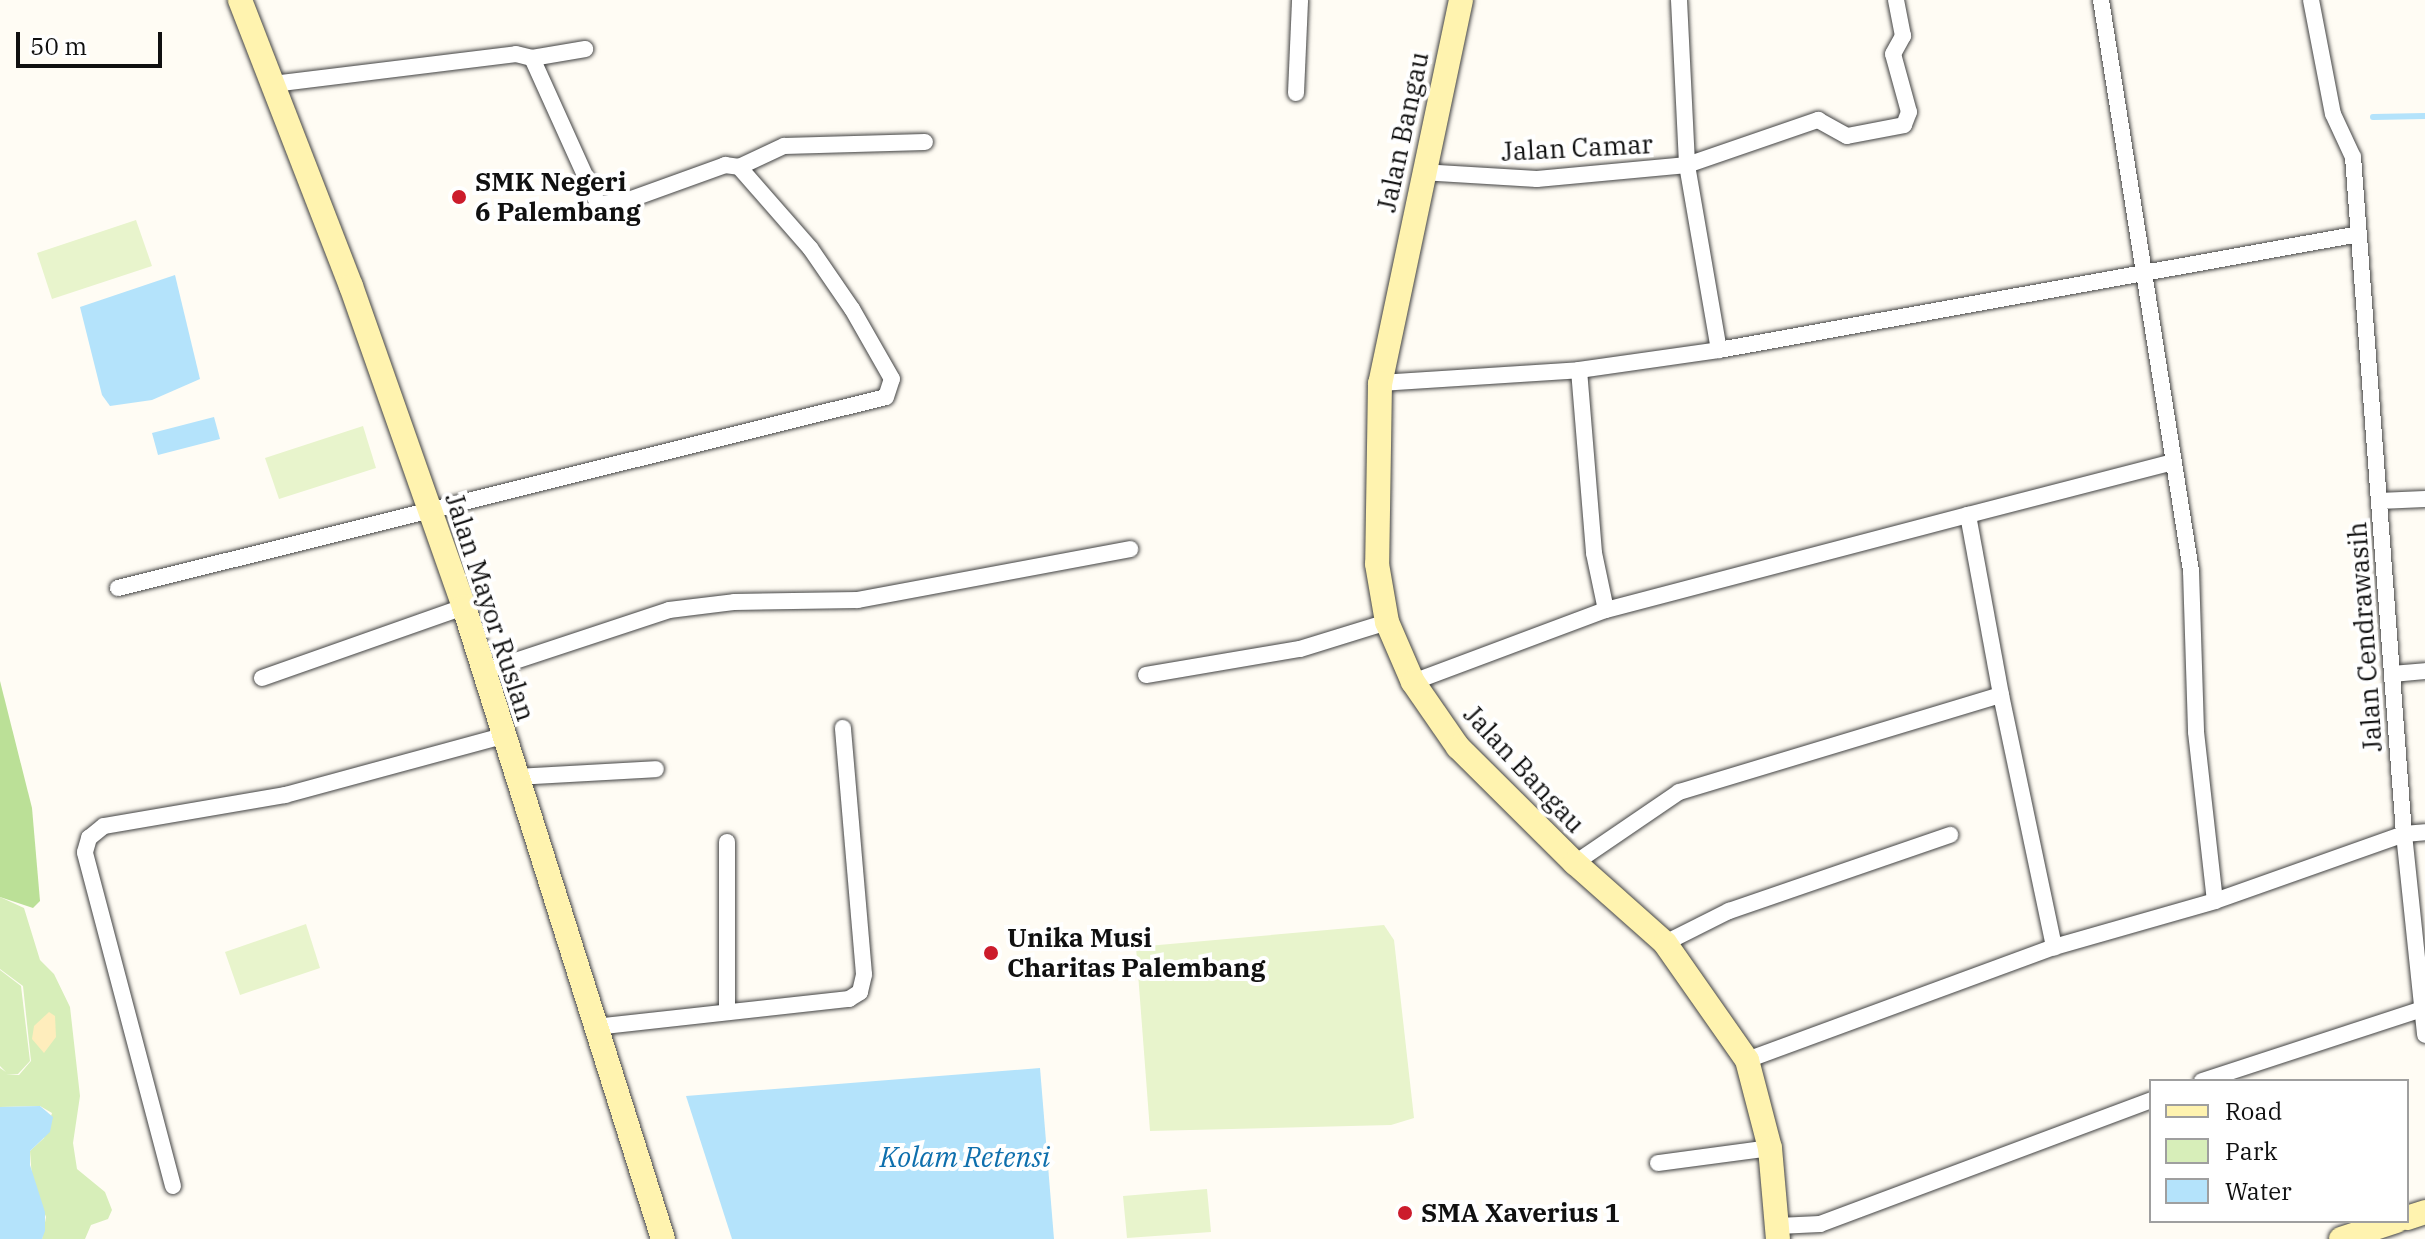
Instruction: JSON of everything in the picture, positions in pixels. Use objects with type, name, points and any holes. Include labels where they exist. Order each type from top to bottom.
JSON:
[{"type":"street","name":"Jalan Mayor Ruslan","points":[[240,0],[351,286],[464,607],[502,736],[663,1239]]},
{"type":"street","points":[[1296,93],[1300,0]]},
{"type":"street","name":"Jalan Bangau","points":[[1461,0],[1421,172],[1380,383],[1377,564],[1387,622],[1413,682],[1458,747],[1575,863],[1665,943],[1747,1060],[1770,1148],[1778,1233]]},
{"type":"street","points":[[1679,0],[1687,165],[1719,350]]},
{"type":"street","name":"Jalan Camar","points":[[1421,172],[1537,179],[1687,165],[1818,120],[1847,136],[1904,125],[1909,112],[1893,54],[1903,36],[1896,0]]},
{"type":"street","points":[[2101,0],[2191,571],[2196,732],[2215,901]]},
{"type":"street","name":"Jalan Cendrawasih","points":[[2311,0],[2333,114],[2353,157],[2404,834],[2425,1008],[2425,1035]]},
{"type":"street","points":[[273,84],[516,54],[532,58],[585,49]]},
{"type":"street","points":[[532,58],[598,204],[623,202],[725,165],[739,167],[784,146],[925,142]]},
{"type":"street","points":[[118,588],[689,442],[879,400],[890,393],[888,370],[827,272],[739,167]]},
{"type":"street","points":[[1380,383],[1579,370],[1719,350],[2143,276],[2359,234]]},
{"type":"street","points":[[1579,370],[1594,553],[1606,610]]},
{"type":"street","points":[[1413,682],[1606,610],[2173,462]]},
{"type":"street","points":[[2379,501],[2425,499]]},
{"type":"street","points":[[1968,515],[2001,695],[2054,947]]},
{"type":"street","points":[[482,672],[669,610],[711,603],[858,600],[1130,549]]},
{"type":"street","points":[[262,678],[464,607]]},
{"type":"street","points":[[1146,675],[1300,649],[1387,622]]},
{"type":"street","points":[[2392,674],[2425,671]]},
{"type":"street","points":[[1575,863],[1679,792],[2001,695]]},
{"type":"street","points":[[595,1027],[849,999],[860,992],[864,974],[843,728]]},
{"type":"street","points":[[173,1186],[85,852],[89,838],[104,826],[285,795],[502,736]]},
{"type":"street","points":[[515,777],[656,769]]},
{"type":"street","points":[[1747,1060],[2054,947],[2215,901],[2404,834],[2425,832]]},
{"type":"street","points":[[1665,943],[1729,911],[1950,835]]},
{"type":"street","points":[[727,842],[727,1012]]},
{"type":"street","points":[[2208,1079],[2425,1008]]},
{"type":"street","points":[[1778,1233],[1820,1224],[2149,1101]]},
{"type":"street","points":[[1658,1163],[1770,1148]]},
{"type":"street","points":[[2341,1239],[2390,1223]]},
{"type":"green space","points":[[136,220],[152,266],[52,299],[37,253]]},
{"type":"green space","points":[[363,426],[376,468],[279,499],[265,458]]},
{"type":"green space","points":[[0,681],[32,808],[40,901],[33,908],[0,897]]},
{"type":"green space","points":[[0,897],[24,908],[40,960],[54,974],[70,1007],[80,1096],[73,1143],[77,1169],[105,1192],[112,1210],[108,1219],[91,1225],[85,1239],[42,1239],[46,1217],[32,1179],[30,1151],[44,1138],[52,1113],[40,1106],[0,1107],[0,1068],[6,1072],[0,1066],[0,970],[21,986],[30,1061],[18,1074],[6,1074],[19,1075],[31,1061],[23,986],[0,969]]},
{"type":"green space","points":[[306,924],[320,968],[240,995],[225,952]]},
{"type":"green space","points":[[1384,925],[1394,940],[1414,1118],[1391,1125],[1150,1131],[1136,947]]},
{"type":"green space","points":[[1207,1189],[1211,1232],[1127,1238],[1123,1196]]},
{"type":"sand","points":[[49,1012],[55,1016],[56,1037],[44,1053],[32,1039],[34,1026]]},
{"type":"water","points":[[175,275],[200,379],[152,400],[110,406],[102,395],[80,307]]},
{"type":"water","points":[[214,417],[220,439],[158,455],[152,433]]},
{"type":"water","name":"Kolam Retensi","points":[[1040,1068],[1054,1239],[732,1239],[686,1096]]},
{"type":"water","points":[[40,1106],[53,1117],[50,1132],[30,1151],[30,1165],[45,1212],[45,1231],[42,1239],[0,1239],[0,1107]]},
{"type":"waterway","points":[[2373,117],[2425,116]]},
{"type":"place","name":"SMK Negeri 6 Palembang","points":[[459,197]]},
{"type":"place","name":"Unika Musi Charitas Palembang","points":[[991,953]]},
{"type":"place","name":"SMA Xaverius 1","points":[[1405,1213]]}]
